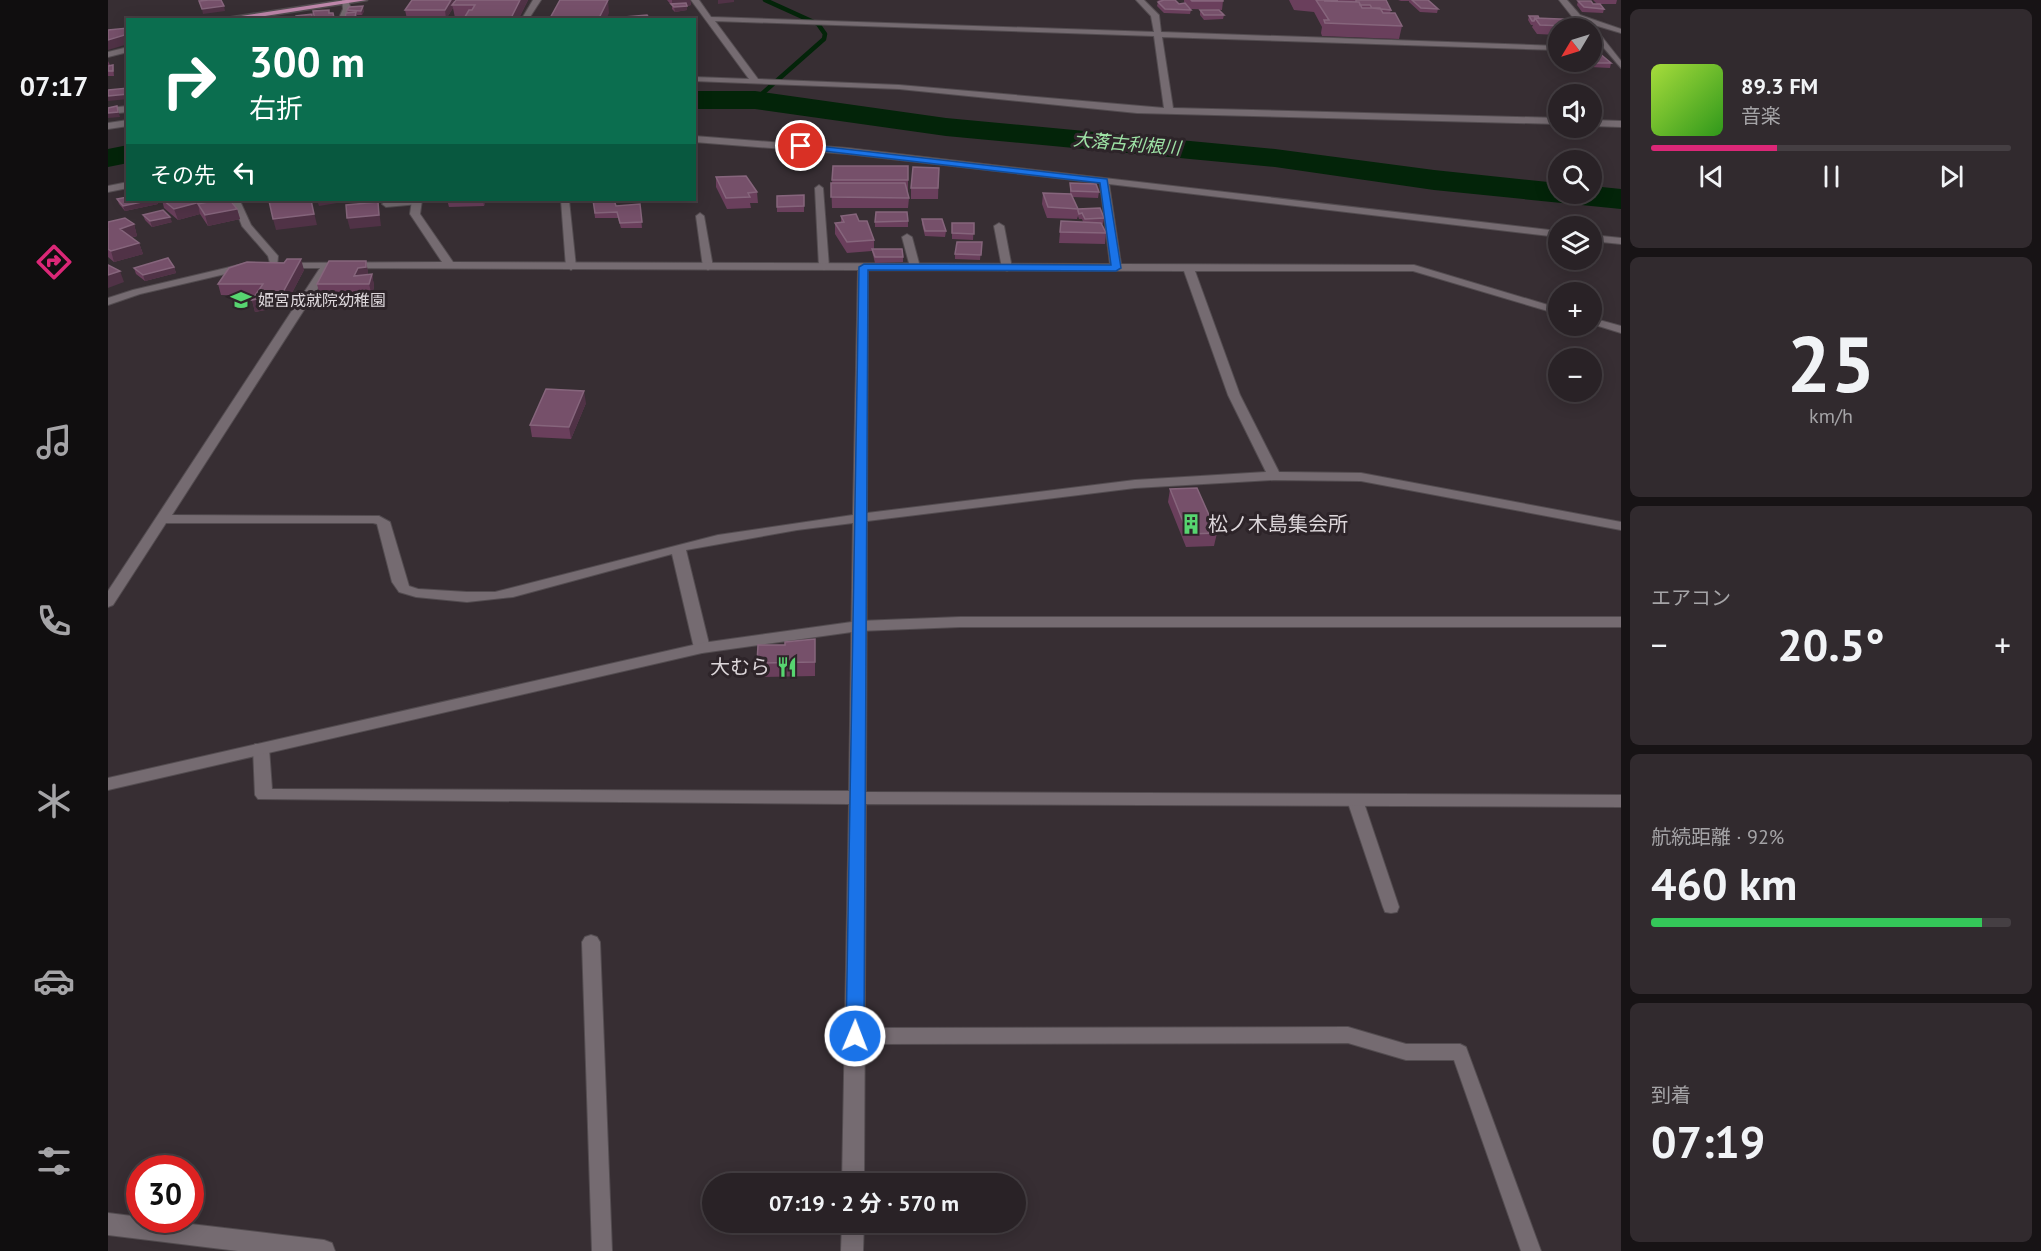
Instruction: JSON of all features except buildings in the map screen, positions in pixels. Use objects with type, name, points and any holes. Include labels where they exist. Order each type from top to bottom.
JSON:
[{"type":"highway","points":[[226,18],[363,0]]},
{"type":"street","points":[[525,18],[537,0]]},
{"type":"street","points":[[695,0],[755,81]]},
{"type":"street","points":[[1140,0],[1155,15],[1169,111]]},
{"type":"street","points":[[1563,0],[1577,17],[1580,18]]},
{"type":"street","points":[[343,18],[347,9],[345,2]]},
{"type":"street","points":[[710,19],[1548,48]]},
{"type":"street","points":[[1602,25],[1621,31]]},
{"type":"street","points":[[1602,43],[1621,66]]},
{"type":"street","points":[[108,55],[126,50]]},
{"type":"street","points":[[1602,50],[1621,51]]},
{"type":"street","points":[[696,80],[899,87],[1095,107],[1169,111],[1548,121]]},
{"type":"street","points":[[108,111],[126,109]]},
{"type":"street","points":[[108,126],[126,123]]},
{"type":"street","points":[[1602,123],[1621,124]]},
{"type":"street","points":[[696,139],[847,151],[1548,233]]},
{"type":"street","points":[[1104,181],[1116,268]]},
{"type":"street","points":[[108,189],[126,185]]},
{"type":"street","points":[[416,201],[415,214],[450,266]]},
{"type":"street","points":[[1602,239],[1621,241]]},
{"type":"street","points":[[108,302],[137,292],[251,265],[1413,268],[1548,308]]},
{"type":"street","points":[[108,602],[327,266]]},
{"type":"street","points":[[853,1173],[864,267]]},
{"type":"street","points":[[1189,268],[1234,395],[1275,476]]},
{"type":"street","points":[[1602,324],[1621,330]]},
{"type":"street","points":[[162,519],[374,519],[384,522],[399,582],[404,589],[416,593],[467,597],[513,593],[678,548],[797,526],[861,520],[1135,484],[1275,476],[1361,477],[1621,526]]},
{"type":"street","points":[[678,548],[702,648]]},
{"type":"street","points":[[108,784],[702,648],[859,626],[960,621],[1621,622]]},
{"type":"street","points":[[261,748],[264,795],[1621,801]]},
{"type":"street","points":[[108,1224],[324,1251]]},
{"type":"street","points":[[852,1251],[853,1233]]},
{"type":"lane","points":[[819,188],[824,267]]},
{"type":"lane","points":[[386,204],[416,201]]},
{"type":"lane","points":[[566,201],[571,267]]},
{"type":"lane","points":[[237,203],[247,226],[273,256],[274,265]]},
{"type":"lane","points":[[700,216],[708,267]]},
{"type":"lane","points":[[999,226],[1007,268]]},
{"type":"lane","points":[[907,237],[915,267]]},
{"type":"lane","points":[[1355,800],[1391,908]]},
{"type":"lane","points":[[591,942],[602,1251]]},
{"type":"lane","points":[[855,1036],[1348,1035],[1406,1052],[1460,1052],[1531,1251]]},
{"type":"waterway","points":[[755,100],[824,39],[825,34],[818,24],[765,0]]},
{"type":"waterway","name":"大落古利根川","points":[[696,100],[755,100],[946,127],[1275,158],[1434,180],[1548,192]]},
{"type":"waterway","name":"大落古利根川","points":[[108,158],[126,154]]},
{"type":"waterway","name":"大落古利根川","points":[[1602,197],[1621,199]]},
{"type":"place","name":"姫宮成就院幼稚園","points":[[241,300]]},
{"type":"place","name":"松ノ木島集会所","points":[[1191,524]]},
{"type":"place","name":"大むら","points":[[787,667]]},
{"type":"route","points":[[801,146],[1104,181],[1116,268],[864,267],[855,1036]]}]
